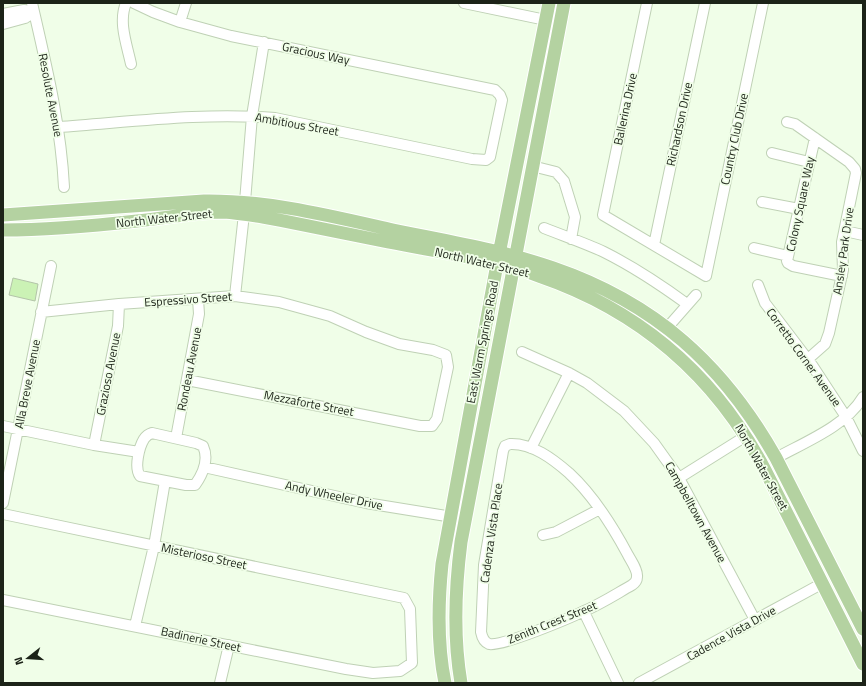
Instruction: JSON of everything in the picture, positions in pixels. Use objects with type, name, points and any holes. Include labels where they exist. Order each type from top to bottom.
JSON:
[{"type":"main road","name":"East Warm Springs Road","points":[[445,682],[439,631],[439,609],[442,564],[449,517],[498,258],[549,3]]},
{"type":"main road","name":"East Warm Springs Road","points":[[462,683],[457,654],[455,622],[455,599],[458,565],[465,519],[564,3]]},
{"type":"main road","name":"North Water Street","points":[[3,215],[204,201],[245,208],[288,208],[514,262],[554,268],[592,283],[639,307],[668,328],[700,357],[729,388],[762,433],[776,458],[863,629]]},
{"type":"main road","name":"North Water Street","points":[[3,230],[67,228],[201,213],[223,212],[245,208]]},
{"type":"main road","name":"North Water Street","points":[[514,262],[603,304],[650,333],[669,348],[702,379],[731,414],[746,436],[823,583],[863,664]]},
{"type":"main road","points":[[823,583],[837,593],[852,619],[863,629]]},
{"type":"street","points":[[126,3],[122,14],[122,25],[131,64]]},
{"type":"street","name":"Gracious Way","points":[[134,3],[180,22],[231,36],[495,90],[500,95],[502,100],[495,129],[492,151],[490,157],[486,160]]},
{"type":"street","points":[[180,22],[186,3]]},
{"type":"street","points":[[464,3],[560,23]]},
{"type":"street","name":"Ballerina Drive","points":[[647,3],[603,215],[654,245]]},
{"type":"street","name":"Richardson Drive","points":[[654,245],[705,3]]},
{"type":"street","name":"Country Club Drive","points":[[654,245],[706,276],[763,3]]},
{"type":"street","points":[[3,14],[33,7]]},
{"type":"street","points":[[3,24],[25,18],[33,7]]},
{"type":"street","name":"Resolute Avenue","points":[[33,7],[58,127],[64,187]]},
{"type":"street","points":[[235,296],[245,208],[252,116],[264,42]]},
{"type":"street","name":"Ambitious Street","points":[[58,127],[212,116],[252,116],[275,118],[472,159],[486,160]]},
{"type":"street","name":"Ansley Park Drive","points":[[787,122],[795,124],[849,162],[855,169],[856,176],[842,242],[844,263],[842,276],[827,340],[822,348],[808,360]]},
{"type":"street","name":"Colony Square Way","points":[[815,138],[788,256],[788,263],[793,266],[842,276]]},
{"type":"street","points":[[772,153],[809,162]]},
{"type":"street","points":[[532,166],[556,172],[564,181],[575,217],[571,239]]},
{"type":"street","points":[[762,202],[799,209]]},
{"type":"street","points":[[544,228],[603,252],[630,266],[654,280],[687,304]]},
{"type":"street","points":[[844,231],[863,235]]},
{"type":"street","points":[[754,248],[788,256]]},
{"type":"street","name":"Alla Breve Avenue","points":[[3,503],[51,266]]},
{"type":"street","name":"Corretto Corner Avenue","points":[[758,285],[765,302],[808,360],[846,417],[863,451]]},
{"type":"street","points":[[668,328],[696,294]]},
{"type":"street","name":"Espressivo Street","points":[[41,312],[119,304],[235,296],[279,302],[330,316],[366,332],[399,344],[433,350],[446,355],[448,367],[437,419],[432,426]]},
{"type":"street","name":"Rondeau Avenue","points":[[176,438],[199,314],[198,299]]},
{"type":"street","name":"Grazioso Avenue","points":[[94,445],[118,326],[119,304]]},
{"type":"street","name":"Campbelltown Avenue","points":[[522,352],[569,373],[587,383],[624,411],[654,443],[679,478],[755,620]]},
{"type":"street","points":[[543,535],[556,532],[600,509],[570,474],[547,457],[531,448],[569,373]]},
{"type":"street","name":"Mezzaforte Street","points":[[187,380],[420,426],[432,426]]},
{"type":"street","points":[[776,458],[833,427],[846,417],[863,396]]},
{"type":"street","points":[[3,426],[94,445],[139,452]]},
{"type":"street","points":[[152,433],[176,438],[203,446],[206,456],[204,467],[202,475],[195,485],[191,486],[140,476],[136,468],[139,452],[144,438],[152,433]]},
{"type":"street","points":[[679,478],[746,436]]},
{"type":"street","name":"Cadenza Vista Place","points":[[486,642],[482,636],[481,629],[484,566],[502,451],[505,446],[514,444],[531,448]]},
{"type":"street","name":"Andy Wheeler Drive","points":[[204,467],[366,503],[465,519]]},
{"type":"street","points":[[135,626],[154,546],[165,481]]},
{"type":"street","name":"Zenith Crest Street","points":[[486,642],[491,644],[499,644],[584,612],[632,585],[636,580],[637,574],[613,527],[600,509]]},
{"type":"street","name":"Misterioso Street","points":[[3,514],[404,598],[410,609],[412,663],[400,672]]},
{"type":"street","name":"Cadence Vista Drive","points":[[639,683],[823,583]]},
{"type":"street","name":"Badinerie Street","points":[[3,600],[373,674],[400,672]]},
{"type":"street","points":[[584,612],[618,683]]},
{"type":"street","points":[[220,683],[229,645]]},
{"type":"street","points":[[658,673],[663,683]]},
{"type":"building","points":[[13,278],[38,284],[35,301],[9,295]]}]
